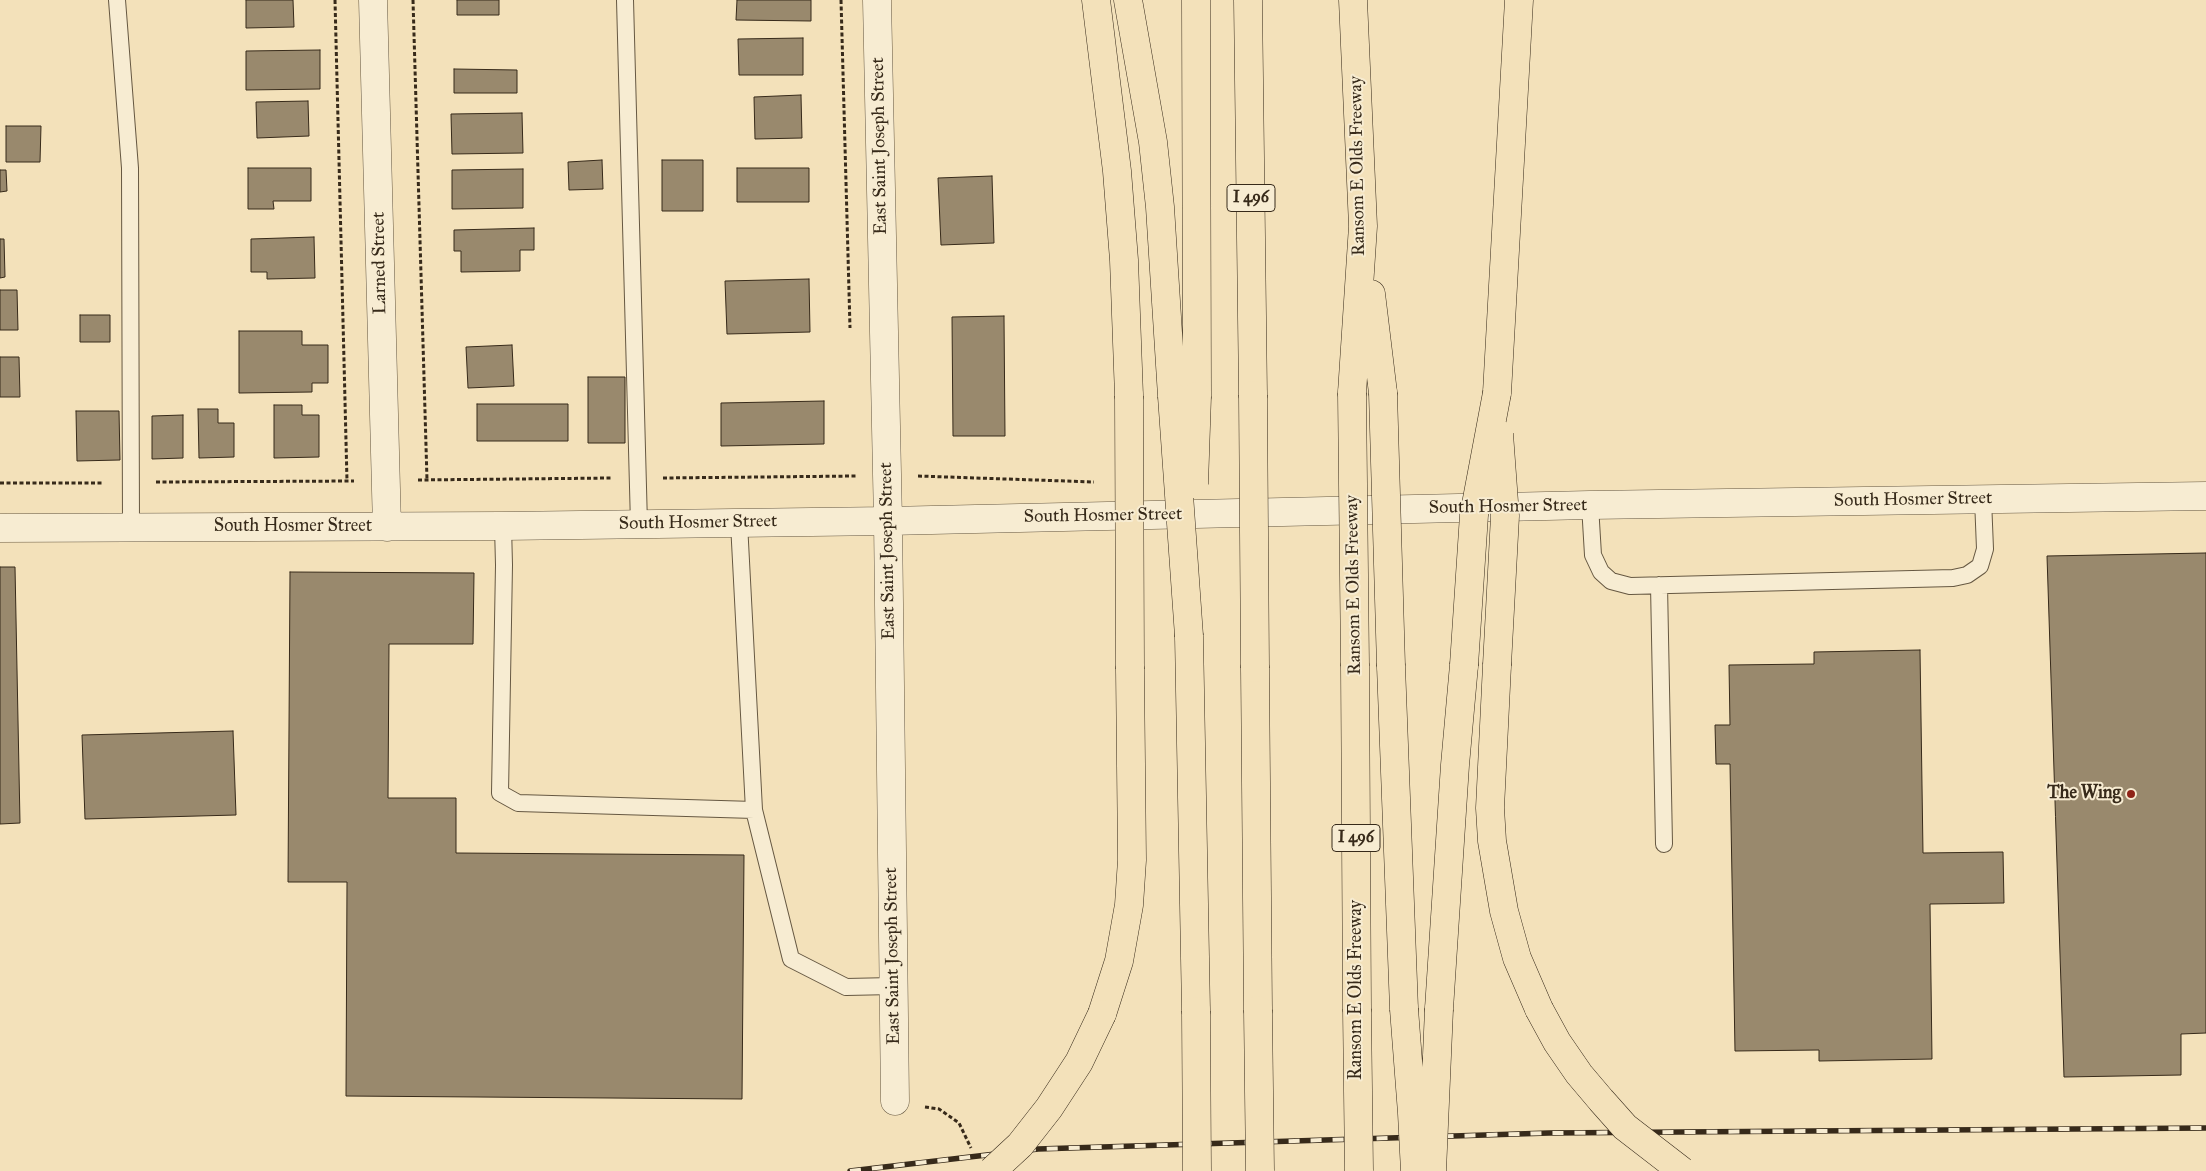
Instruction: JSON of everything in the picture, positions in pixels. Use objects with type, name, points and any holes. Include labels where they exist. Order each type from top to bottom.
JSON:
[{"type":"highway","points":[[983,1164],[1020,1145],[1058,1095],[1079,1062],[1102,1014],[1119,960],[1129,905],[1132,860],[1130,396],[1124,260],[1117,171],[1096,0]]},
{"type":"highway","points":[[1128,0],[1153,142],[1185,396]]},
{"type":"highway","points":[[1196,0],[1185,396],[1197,1171]]},
{"type":"highway","name":"I 496","points":[[1248,0],[1260,1171]]},
{"type":"highway","name":"Ransom E Olds Freeway","points":[[1353,0],[1363,226],[1352,393],[1359,1171]]},
{"type":"highway","points":[[1519,0],[1497,392],[1505,516],[1490,808],[1492,841],[1504,911],[1518,958],[1539,1009],[1574,1066],[1601,1100],[1625,1127],[1682,1171]]},
{"type":"highway","points":[[1363,226],[1383,393],[1404,1009],[1412,1113],[1414,1171]]},
{"type":"highway","points":[[1432,1171],[1439,1009],[1454,765],[1464,665],[1474,515],[1497,392]]},
{"type":"street","name":"Larned Street","points":[[373,0],[387,527]]},
{"type":"street","name":"East Saint Joseph Street","points":[[877,0],[888,521],[895,1101]]},
{"type":"street","name":"South Hosmer Street","points":[[0,528],[387,527],[888,521],[1590,505],[2206,496]]},
{"type":"lane","points":[[117,0],[130,168],[131,528]]},
{"type":"lane","points":[[625,0],[639,524]]},
{"type":"lane","points":[[1590,505],[1593,555],[1601,572],[1611,582],[1630,586],[1953,578],[1968,575],[1980,566],[1985,549],[1983,499]]},
{"type":"lane","points":[[739,523],[754,810],[791,959],[846,987],[893,986]]},
{"type":"lane","points":[[503,526],[500,793],[518,803],[754,810]]},
{"type":"lane","points":[[1659,585],[1664,844]]},
{"type":"path","points":[[335,0],[347,481]]},
{"type":"path","points":[[413,0],[427,480]]},
{"type":"path","points":[[841,0],[850,337]]},
{"type":"path","points":[[853,466],[854,476]]},
{"type":"path","points":[[0,484],[854,476],[1099,482]]},
{"type":"path","points":[[895,1101],[938,1109],[959,1123],[983,1164]]},
{"type":"building","points":[[246,0],[293,0],[294,27],[246,28]]},
{"type":"building","points":[[457,0],[499,0],[499,15],[457,15]]},
{"type":"building","points":[[737,0],[811,0],[811,21],[736,20]]},
{"type":"building","points":[[803,38],[803,75],[739,75],[738,39]]},
{"type":"building","points":[[320,50],[320,89],[246,90],[246,51]]},
{"type":"building","points":[[454,69],[517,70],[517,93],[454,93]]},
{"type":"building","points":[[801,95],[802,138],[755,139],[754,97]]},
{"type":"building","points":[[308,101],[309,136],[257,138],[256,102]]},
{"type":"building","points":[[522,113],[523,153],[452,154],[451,114]]},
{"type":"building","points":[[6,126],[41,126],[40,162],[6,162]]},
{"type":"building","points":[[602,160],[603,189],[569,190],[568,162]]},
{"type":"building","points":[[662,160],[703,160],[703,211],[662,211]]},
{"type":"building","points":[[248,168],[311,168],[311,201],[273,201],[274,209],[248,209]]},
{"type":"building","points":[[737,168],[809,168],[809,202],[737,202]]},
{"type":"building","points":[[523,169],[523,208],[452,209],[452,170]]},
{"type":"building","points":[[0,170],[6,170],[7,191],[0,192]]},
{"type":"building","points":[[992,176],[994,243],[941,245],[938,178]]},
{"type":"building","points":[[534,228],[534,250],[520,250],[520,271],[461,272],[461,251],[454,251],[454,230]]},
{"type":"building","points":[[314,237],[315,278],[267,279],[267,272],[251,272],[251,239]]},
{"type":"building","points":[[0,239],[4,239],[5,277],[0,278]]},
{"type":"building","points":[[809,279],[810,332],[727,334],[725,281]]},
{"type":"building","points":[[0,290],[17,290],[18,330],[0,330]]},
{"type":"building","points":[[80,315],[110,315],[110,342],[80,342]]},
{"type":"building","points":[[1004,316],[1005,436],[953,436],[952,317]]},
{"type":"building","points":[[239,331],[302,331],[302,345],[328,345],[328,383],[312,383],[312,392],[239,393]]},
{"type":"building","points":[[512,345],[514,386],[468,388],[466,347]]},
{"type":"building","points":[[0,357],[19,357],[20,397],[0,397]]},
{"type":"building","points":[[588,377],[625,377],[625,443],[588,443]]},
{"type":"building","points":[[824,401],[824,444],[721,446],[721,403]]},
{"type":"building","points":[[477,404],[568,404],[568,441],[477,441]]},
{"type":"building","points":[[274,405],[302,405],[302,415],[319,415],[319,457],[274,458]]},
{"type":"building","points":[[198,409],[218,409],[218,423],[234,423],[234,457],[199,458]]},
{"type":"building","points":[[76,411],[119,411],[120,460],[77,461]]},
{"type":"building","points":[[183,415],[183,458],[152,459],[152,416]]},
{"type":"building","name":"The Wing","points":[[2206,553],[2206,1033],[2181,1034],[2181,1075],[2064,1077],[2047,556]]},
{"type":"building","points":[[0,567],[15,567],[20,823],[0,824]]},
{"type":"building","points":[[290,572],[474,573],[473,644],[389,644],[388,798],[456,798],[456,853],[744,855],[742,1099],[346,1096],[347,882],[288,882]]},
{"type":"building","points":[[1920,650],[1923,853],[2003,852],[2004,903],[1930,904],[1932,1059],[1819,1061],[1819,1050],[1735,1051],[1730,764],[1716,764],[1715,725],[1730,725],[1729,665],[1814,664],[1814,652]]},
{"type":"building","points":[[233,731],[236,815],[85,819],[82,735]]},
{"type":"railway","points":[[850,1171],[1038,1149],[1549,1133],[2206,1128]]},
{"type":"place","name":"The Wing","points":[[2131,794]]}]
